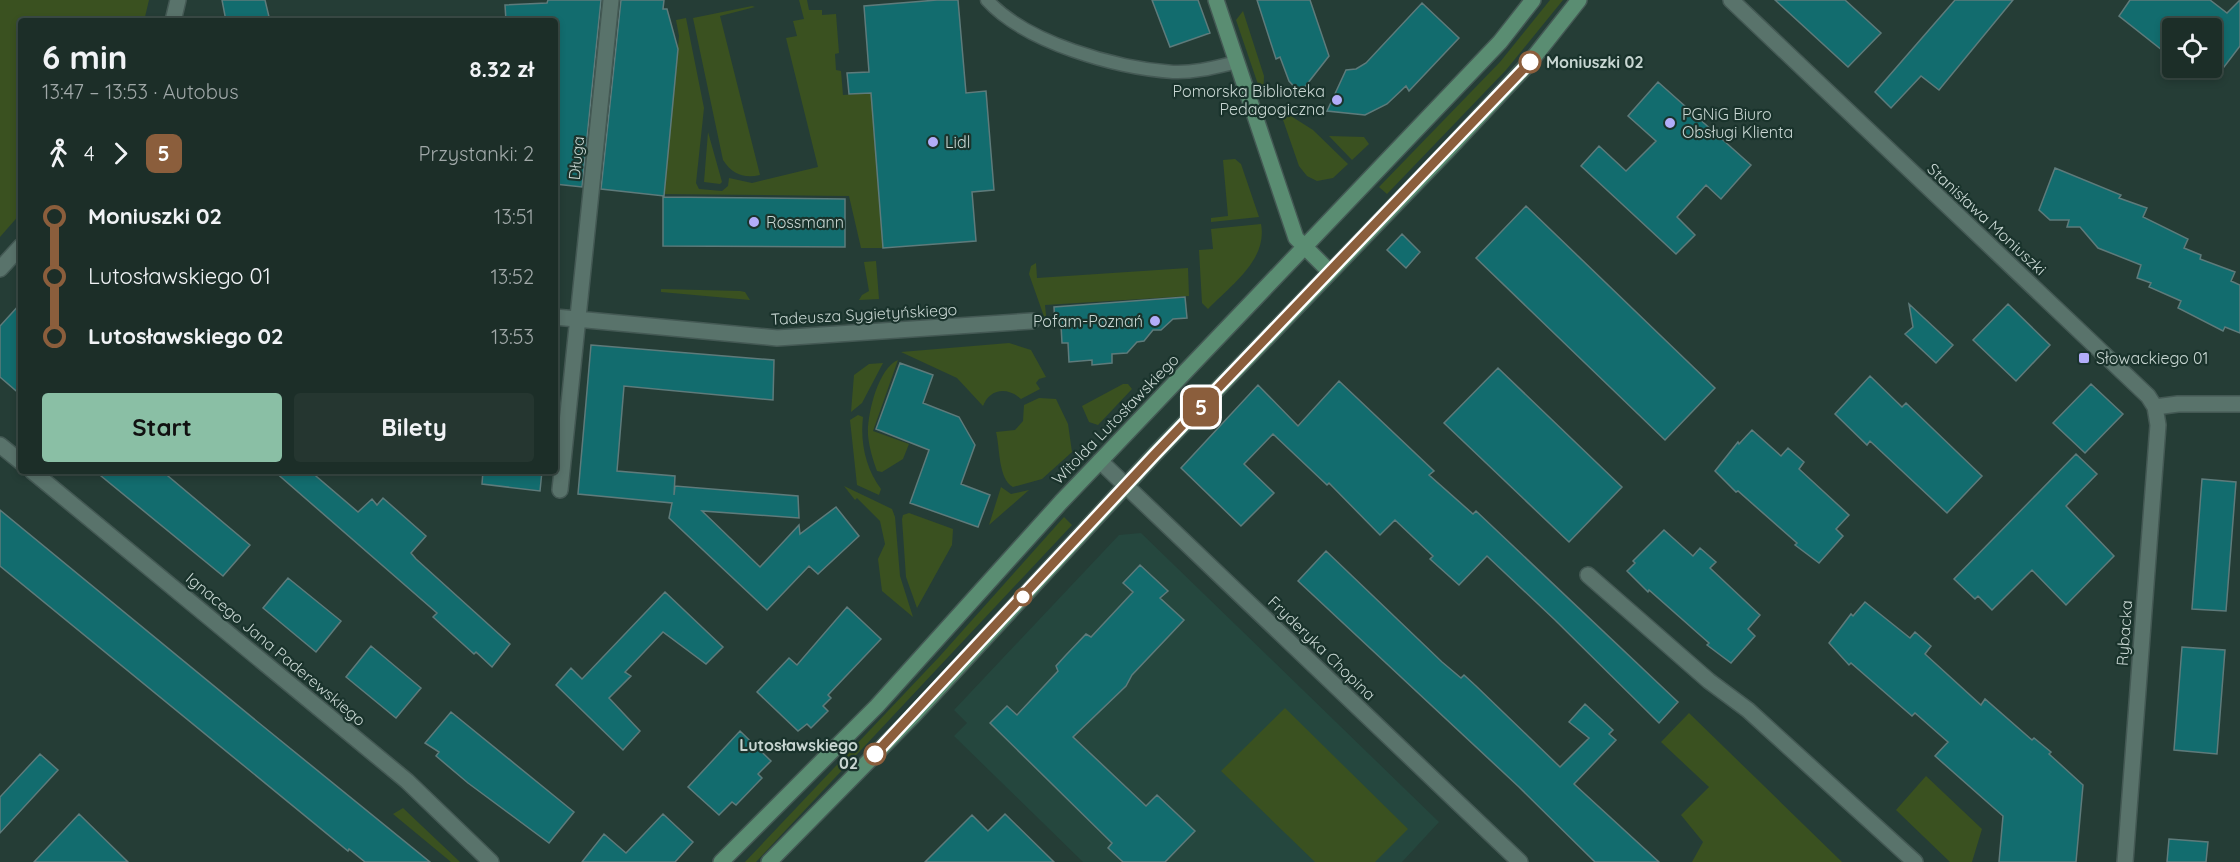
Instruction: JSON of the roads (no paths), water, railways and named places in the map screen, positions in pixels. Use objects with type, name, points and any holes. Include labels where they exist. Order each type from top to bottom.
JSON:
[{"type":"main road","points":[[1216,0],[1296,238],[1330,272]]},
{"type":"main road","name":"Witolda Lutosławskiego","points":[[722,862],[925,655],[1100,461],[1500,42],[1533,0]]},
{"type":"main road","points":[[769,862],[914,715],[1126,485],[1523,70],[1578,0]]},
{"type":"street","points":[[174,18],[178,0]]},
{"type":"street","name":"Długa","points":[[560,490],[611,0]]},
{"type":"street","name":"Stanisława Moniuszki","points":[[1731,0],[2140,388],[2155,407]]},
{"type":"street","points":[[0,269],[18,249]]},
{"type":"street","name":"Tadeusza Sygietyńskiego","points":[[558,317],[777,338],[1032,321]]},
{"type":"street","points":[[2155,407],[2178,404],[2240,404]]},
{"type":"street","name":"Rybacka","points":[[2125,862],[2158,425],[2155,407]]},
{"type":"street","points":[[0,445],[18,460]]},
{"type":"street","name":"Fryderyka Chopina","points":[[1100,461],[1520,862]]},
{"type":"street","name":"Ignacego Jana Paderewskiego","points":[[36,474],[407,781],[491,862]]},
{"type":"street","points":[[1588,575],[1709,681],[1748,710],[1915,862]]},
{"type":"lane","points":[[987,0],[1013,23],[1040,38],[1098,57],[1173,72],[1196,71],[1237,62]]},
{"type":"place","name":"Moniuszki 02","points":[[1530,62]]},
{"type":"place","name":"Pomorska Biblioteka Pedagogiczna","points":[[1337,100]]},
{"type":"place","name":"PGNiG Biuro Obsługi Klienta","points":[[1670,123]]},
{"type":"place","name":"Lidl","points":[[933,142]]},
{"type":"place","name":"Rossmann","points":[[754,222]]},
{"type":"place","name":"Pofam-Poznań","points":[[1155,321]]},
{"type":"place","name":"Słowackiego 01","points":[[2084,358]]},
{"type":"place","name":"Lutosławskiego 02","points":[[875,754]]}]
